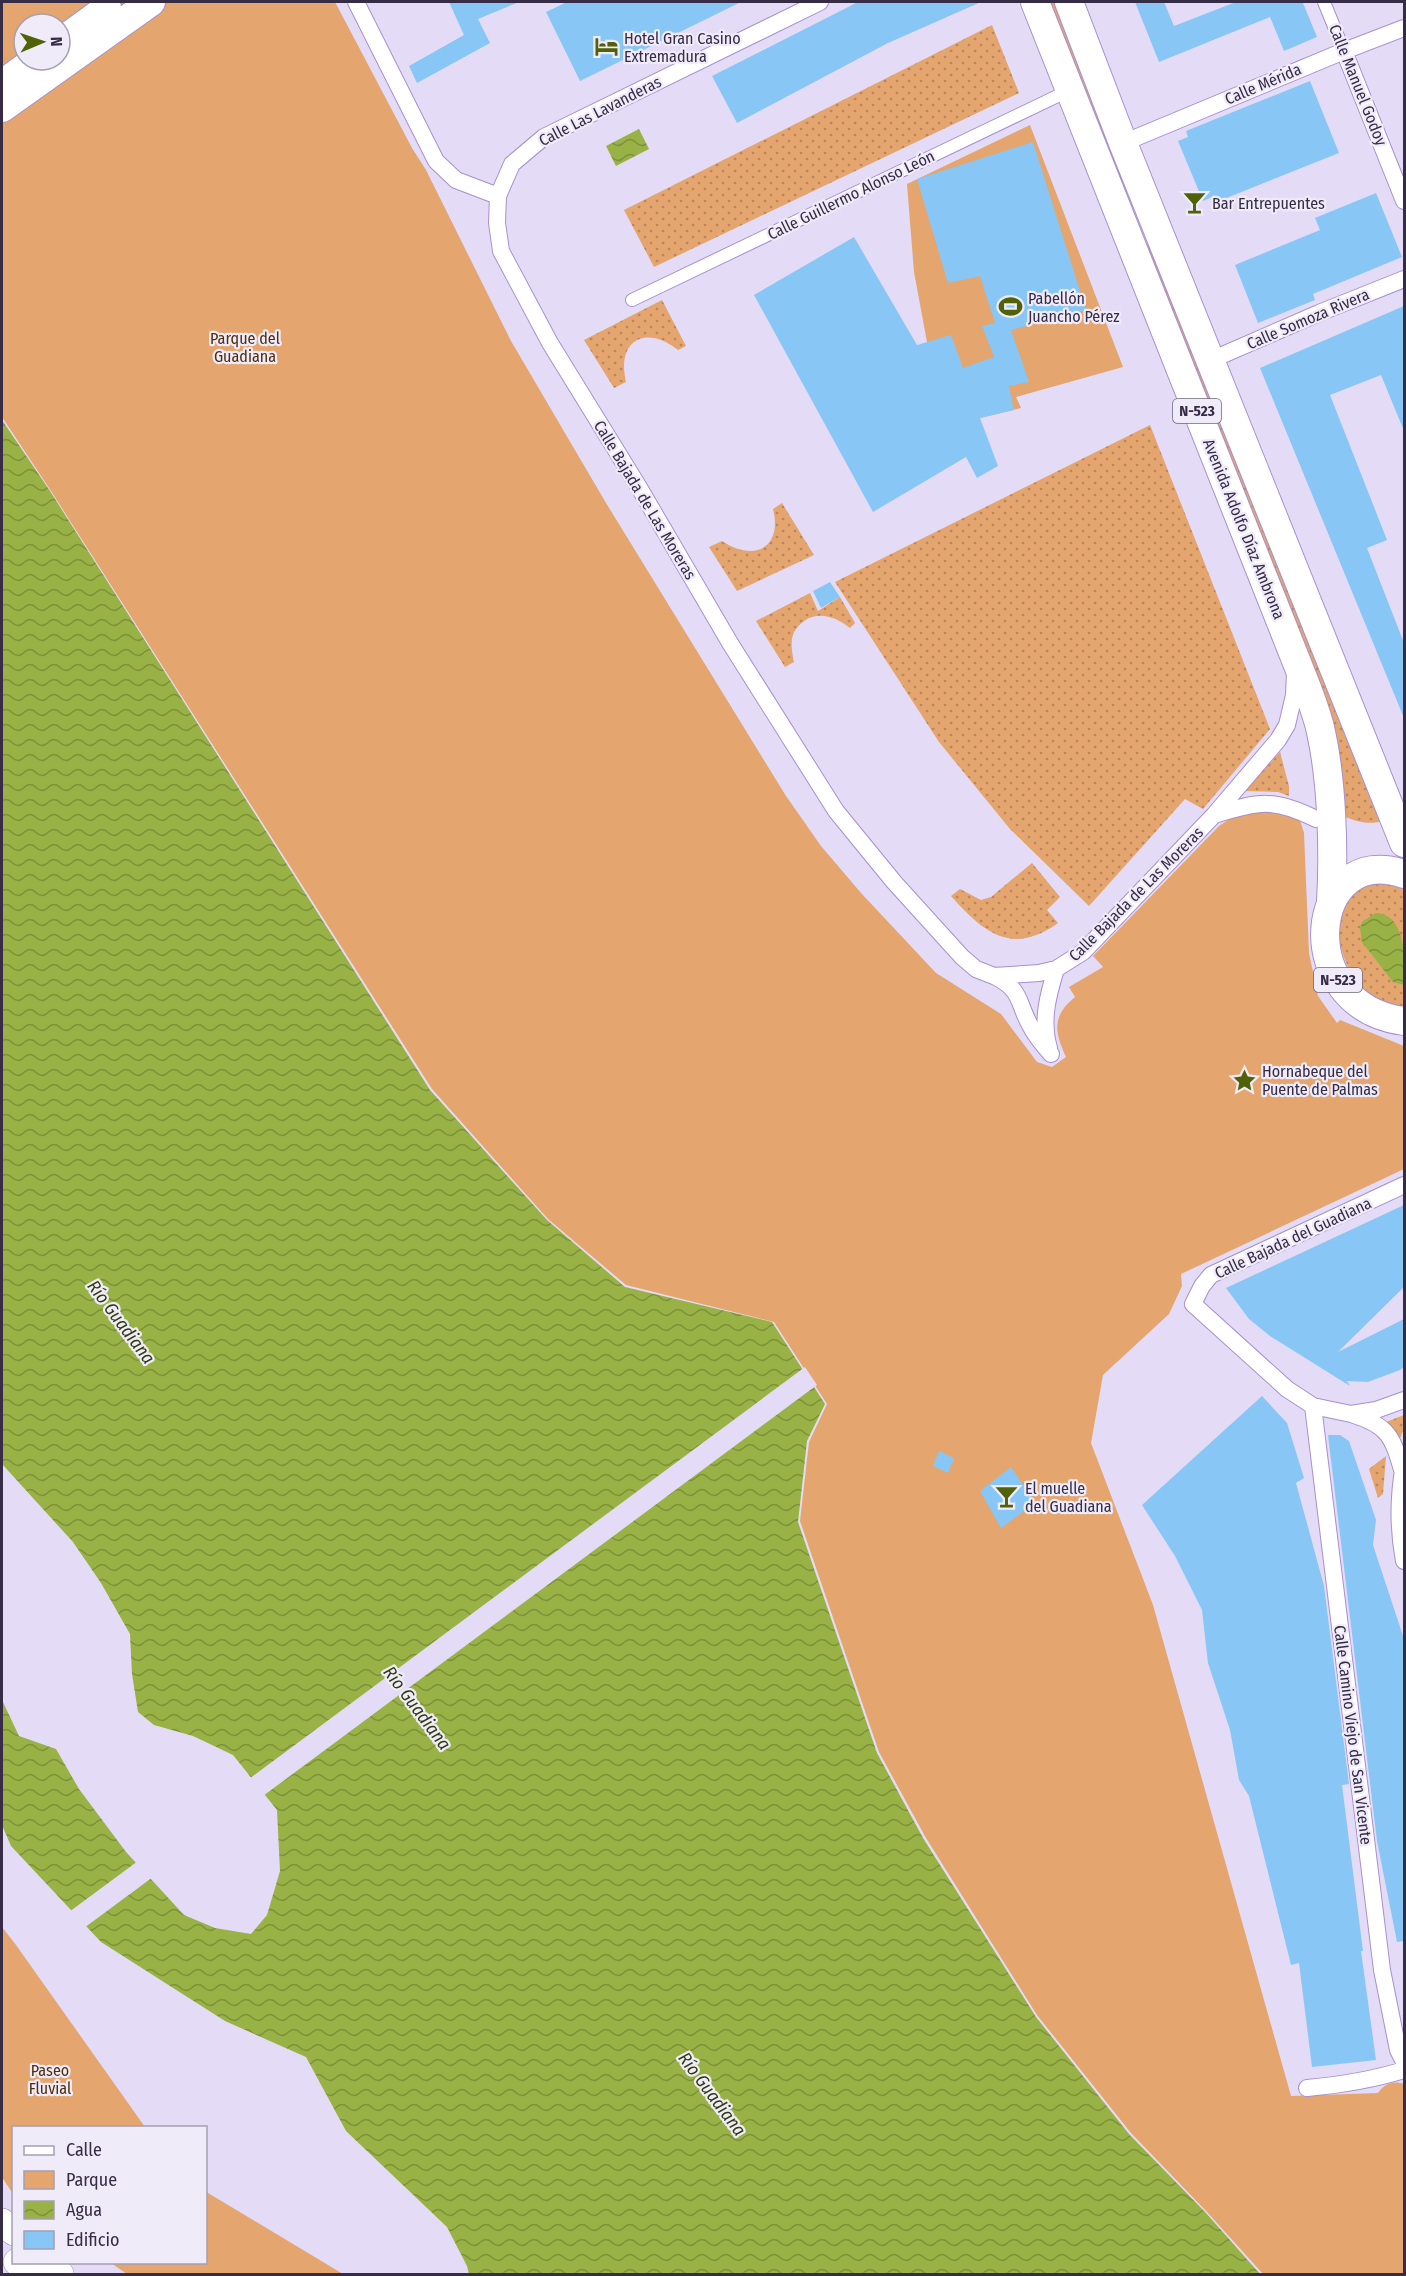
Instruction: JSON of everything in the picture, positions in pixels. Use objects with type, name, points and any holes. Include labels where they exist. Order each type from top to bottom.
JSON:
[{"type":"highway","points":[[72,33],[116,2]]},
{"type":"highway","points":[[2,108],[151,2]]},
{"type":"highway","name":"Avenida Adolfo Díaz Ambrona","points":[[1035,2],[1296,659],[1321,730],[1326,763],[1333,872],[1331,902]]},
{"type":"highway","name":"Avenida Adolfo Díaz Ambrona","points":[[1069,2],[1404,843]]},
{"type":"highway","points":[[2,84],[18,72]]},
{"type":"highway","points":[[1123,142],[1114,153],[1113,168],[1139,237],[1143,254],[1142,272]]},
{"type":"highway","points":[[1331,902],[1342,887],[1356,876],[1376,869],[1392,870],[1404,874]]},
{"type":"highway","name":"N-523","points":[[1331,902],[1325,923],[1325,946],[1330,966],[1341,987],[1359,1004],[1374,1013],[1404,1021]]},
{"type":"main road","points":[[19,2264],[31,2274]]},
{"type":"street","points":[[356,2],[436,161],[456,180],[498,196]]},
{"type":"street","name":"Calle Las Lavanderas","points":[[498,196],[512,164],[544,137],[820,2]]},
{"type":"street","name":"Calle Manuel Godoy","points":[[1324,2],[1404,201]]},
{"type":"street","name":"Calle Mérida","points":[[1123,142],[1404,28]]},
{"type":"street","name":"Calle Guillermo Alonso León","points":[[632,300],[1070,90]]},
{"type":"street","name":"Calle Bajada de Las Moreras","points":[[498,196],[497,223],[501,251],[550,343],[640,489],[730,643],[836,811],[894,882],[962,957],[976,969],[1008,982],[1017,994],[1031,1028],[1051,1054],[1044,1032],[1049,990],[1056,969]]},
{"type":"street","name":"Calle Somoza Rivera","points":[[1211,360],[1404,279]]},
{"type":"street","name":"Calle Bajada de Las Moreras","points":[[994,976],[1039,973],[1056,969],[1083,952],[1214,815],[1263,760],[1287,725],[1294,695],[1296,659]]},
{"type":"street","name":"Calle Bajada de Las Moreras","points":[[1214,815],[1243,806],[1277,804],[1293,807],[1316,819]]},
{"type":"street","name":"Calle Bajada del Guadiana","points":[[1313,1406],[1287,1389],[1193,1304],[1202,1286],[1211,1275],[1404,1185]]},
{"type":"street","points":[[1351,1414],[1376,1410],[1404,1400]]},
{"type":"street","points":[[1313,1406],[1372,1421],[1382,1427],[1391,1439],[1404,1469],[1400,1518],[1404,1561]]},
{"type":"street","name":"Calle Camino Viejo de San Vicente","points":[[1313,1406],[1382,1970],[1398,2050],[1404,2062]]},
{"type":"street","points":[[1307,2088],[1342,2085],[1404,2070]]},
{"type":"green space","name":"Parque del Guadiana","points":[[2,2],[335,2],[412,148],[426,170],[511,341],[606,503],[786,796],[821,846],[861,893],[936,973],[1001,1014],[1037,1062],[1052,1067],[1066,1057],[1059,1039],[1057,1024],[1062,1011],[1075,997],[1069,987],[1103,967],[1093,956],[1219,826],[1234,816],[1250,812],[1283,811],[1300,820],[1304,833],[1309,953],[1318,996],[1337,1023],[1340,1020],[1404,1046],[1404,1169],[1181,1274],[1182,1286],[1169,1314],[1103,1375],[1091,1443],[1153,1605],[1291,2096],[1378,2093],[1390,2084],[1397,2082],[1404,2084],[1404,2274],[1263,2274],[1131,2133],[1037,2015],[926,1838],[879,1752],[800,1521],[809,1442],[827,1404],[774,1322],[626,1285],[548,1219],[432,1089],[2,417]]},
{"type":"green space","points":[[1046,2],[1060,2],[1112,136],[1103,149]]},
{"type":"green space","points":[[992,25],[1019,93],[654,267],[624,210]]},
{"type":"green space","name":"Pabellón Juancho Pérez","points":[[1030,125],[1123,367],[1016,397],[1021,408],[964,422],[927,342],[914,272],[907,184]]},
{"type":"green space","points":[[1148,226],[1384,821],[1362,822],[1341,815],[1147,255]]},
{"type":"green space","points":[[662,300],[686,346],[678,350],[655,338],[636,341],[625,356],[626,382],[614,388],[584,340]]},
{"type":"green space","points":[[1150,425],[1270,729],[1203,809],[1185,799],[1089,906],[1010,829],[939,742],[835,582]]},
{"type":"green space","points":[[782,503],[814,555],[737,591],[709,547],[722,541],[744,550],[754,551],[763,548],[774,534],[773,509]]},
{"type":"green space","points":[[810,593],[818,611],[840,597],[855,623],[850,628],[829,617],[808,618],[796,629],[792,637],[794,662],[785,667],[756,621]]},
{"type":"green space","points":[[1280,752],[1289,786],[1289,796],[1278,792],[1245,791]]},
{"type":"green space","points":[[1032,863],[1060,897],[1047,910],[1058,923],[1042,933],[1027,938],[1013,939],[1000,936],[987,930],[951,896],[960,889],[981,900],[991,897]]},
{"type":"green space","points":[[1384,882],[1404,890],[1404,1008],[1370,994],[1360,984],[1344,958],[1340,944],[1341,915],[1347,902],[1360,889]]},
{"type":"green space","points":[[1404,1415],[1404,1429],[1399,1440],[1386,1422]]},
{"type":"green space","points":[[1386,1456],[1383,1494],[1378,1498],[1369,1469]]},
{"type":"green space","name":"Paseo Fluvial","points":[[2,1927],[144,2126],[12,2126],[12,2192],[2,2177]]},
{"type":"green space","points":[[207,2192],[343,2274],[127,2274],[112,2264],[207,2264]]},
{"type":"water","points":[[639,129],[649,149],[616,166],[606,146]]},
{"type":"water","name":"Río Guadiana","points":[[2,420],[50,491],[430,1090],[547,1220],[625,1287],[772,1322],[825,1404],[807,1441],[798,1522],[877,1753],[923,1838],[1036,2017],[1129,2134],[1206,2213],[1260,2274],[469,2274],[447,2227],[346,2131],[306,2057],[225,2021],[101,1942],[11,1846],[2,1825],[2,1700],[19,1736],[56,1749],[79,1789],[126,1852],[184,1915],[215,1928],[251,1934],[267,1915],[280,1871],[277,1810],[233,1755],[193,1736],[154,1725],[138,1712],[132,1674],[130,1634],[101,1583],[73,1542],[2,1464]]},
{"type":"water","points":[[1376,913],[1386,915],[1398,929],[1402,940],[1404,985],[1393,982],[1362,942],[1360,928],[1362,922]]},
{"type":"pier","points":[[805,1367],[817,1385],[263,1796],[249,1779]]},
{"type":"pier","points":[[138,1861],[153,1877],[84,1928],[69,1912]]},
{"type":"building","points":[[449,2],[519,2],[478,19],[490,43],[417,83],[409,66],[464,35]]},
{"type":"building","name":"Hotel Gran Casino Extremadura","points":[[567,2],[741,2],[580,81],[546,12]]},
{"type":"building","points":[[858,2],[981,2],[888,43],[737,123],[712,76]]},
{"type":"building","points":[[1135,2],[1164,2],[1174,26],[1236,2],[1305,2],[1303,3],[1317,37],[1284,51],[1270,17],[1159,62]]},
{"type":"building","points":[[1310,81],[1339,153],[1214,203],[1212,197],[1203,201],[1178,141],[1188,137],[1186,131]]},
{"type":"building","points":[[1033,142],[1086,310],[1011,330],[1029,382],[1009,386],[1014,410],[980,418],[998,466],[977,478],[966,457],[873,512],[754,295],[854,237],[917,345],[951,335],[963,368],[994,357],[982,326],[995,323],[980,276],[948,283],[917,179]]},
{"type":"building","points":[[1376,193],[1402,257],[1313,294],[1315,300],[1258,323],[1235,265],[1320,230],[1315,218]]},
{"type":"building","points":[[1404,306],[1404,431],[1381,375],[1330,395],[1387,540],[1367,548],[1404,643],[1404,718],[1260,368]]},
{"type":"building","points":[[830,582],[840,597],[821,608],[813,591]]},
{"type":"building","points":[[1404,1205],[1404,1287],[1338,1352],[1404,1319],[1404,1367],[1400,1370],[1368,1382],[1347,1381],[1350,1386],[1270,1336],[1249,1319],[1226,1288]]},
{"type":"building","points":[[1262,1396],[1287,1423],[1304,1478],[1296,1483],[1324,1586],[1349,1784],[1342,1785],[1376,2060],[1312,2067],[1299,1963],[1291,1965],[1249,1796],[1239,1780],[1230,1730],[1208,1663],[1202,1610],[1175,1556],[1142,1505]]},
{"type":"building","points":[[1328,1435],[1340,1435],[1349,1441],[1376,1520],[1373,1545],[1404,1639],[1404,1941],[1397,1942],[1377,1841]]},
{"type":"building","points":[[939,1451],[954,1458],[948,1473],[933,1466]]},
{"type":"building","name":"El muelle del Guadiana","points":[[1011,1467],[1035,1503],[1001,1528],[980,1491]]},
{"type":"place","name":"Hotel Gran Casino Extremadura","points":[[606,47]]},
{"type":"place","name":"Bar Entrepuentes","points":[[1194,203]]},
{"type":"place","name":"Pabellón Juancho Pérez","points":[[1010,307]]},
{"type":"place","name":"Hornabeque del Puente de Palmas","points":[[1244,1080]]},
{"type":"place","name":"El muelle del Guadiana","points":[[1007,1497]]}]
